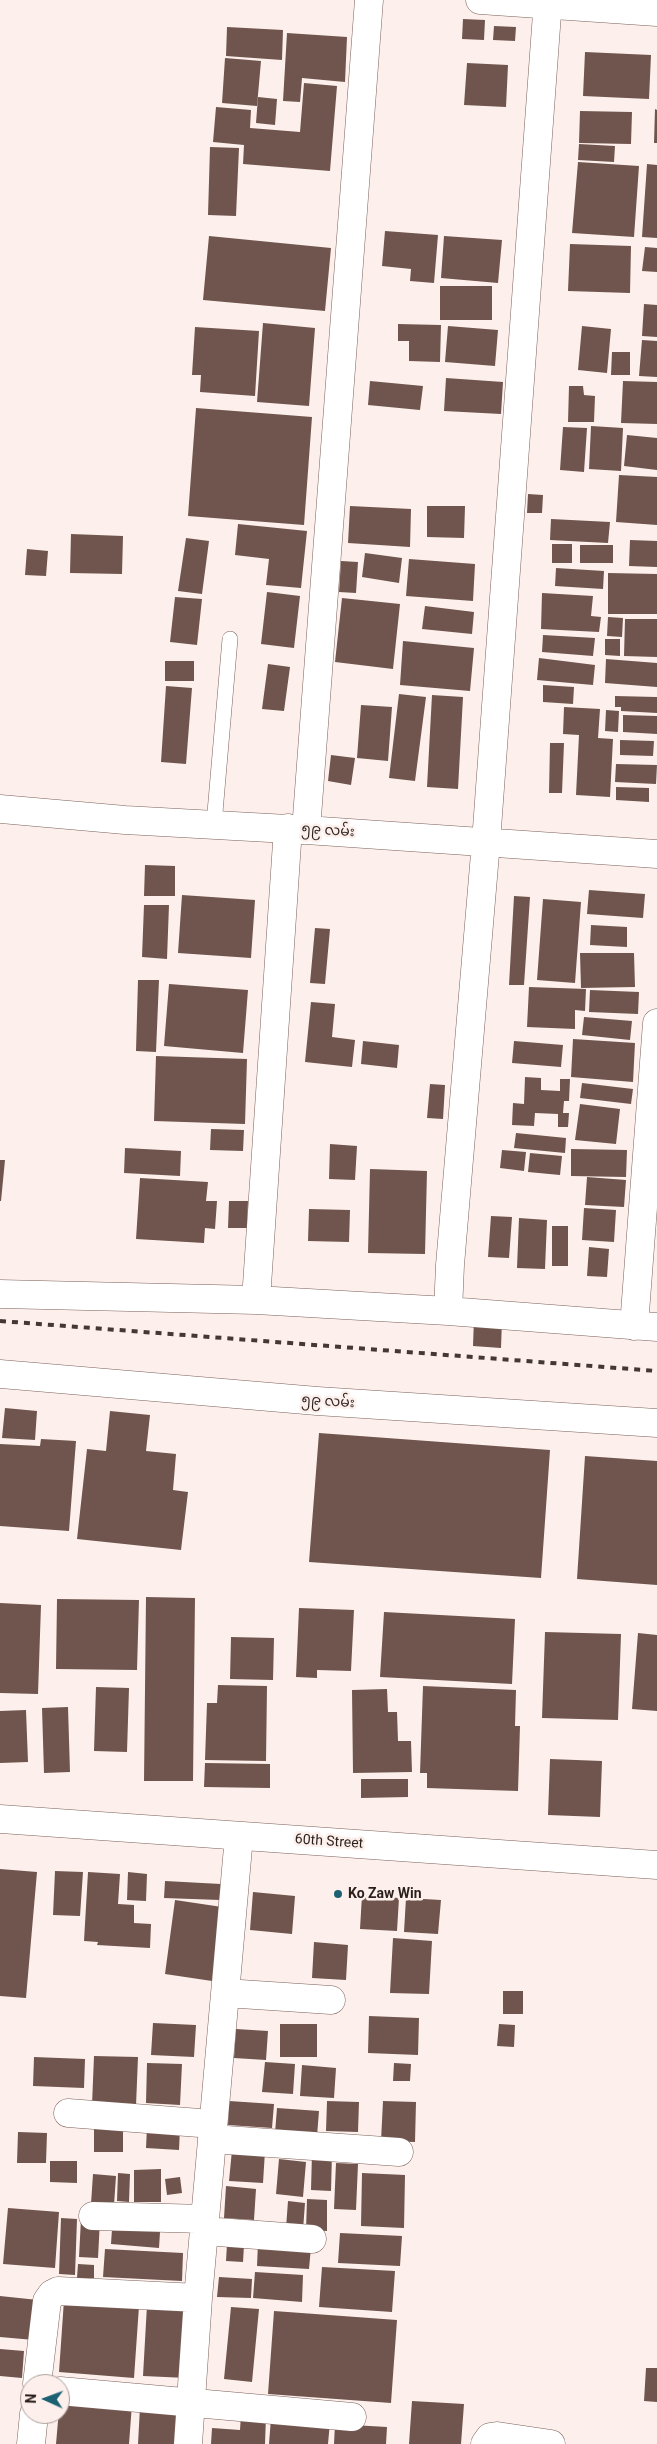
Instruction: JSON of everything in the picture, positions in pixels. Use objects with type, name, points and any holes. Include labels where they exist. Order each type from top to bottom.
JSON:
[{"type":"street","points":[[256,1300],[369,0]]},
{"type":"street","points":[[480,0],[548,2],[657,12]]},
{"type":"street","points":[[448,1311],[450,1256],[486,842],[548,2]]},
{"type":"street","name":"၅၉ လမ်း","points":[[0,809],[125,820],[297,829],[657,854]]},
{"type":"street","points":[[0,1294],[256,1300],[448,1311],[645,1327],[657,1024]]},
{"type":"street","name":"၅၉ လမ်း","points":[[0,1374],[317,1401],[657,1423]]},
{"type":"street","name":"60th Street","points":[[0,1819],[657,1865]]},
{"type":"street","points":[[188,2444],[204,2225],[239,1836]]},
{"type":"street","points":[[225,1993],[331,2000]]},
{"type":"street","points":[[68,2113],[399,2152]]},
{"type":"street","points":[[93,2216],[204,2225],[312,2238]]},
{"type":"street","points":[[38,2374],[47,2301],[58,2290],[198,2298]]},
{"type":"street","points":[[70,2393],[352,2417]]},
{"type":"street","points":[[31,2444],[33,2424]]},
{"type":"street","points":[[485,2444],[490,2438],[497,2436],[551,2444]]},
{"type":"lane","points":[[214,824],[230,639]]},
{"type":"building","points":[[463,19],[485,20],[484,40],[462,39]]},
{"type":"building","points":[[494,26],[516,27],[515,41],[493,40]]},
{"type":"building","points":[[227,27],[283,30],[282,60],[226,56]]},
{"type":"building","points":[[287,33],[347,37],[345,82],[302,78],[300,102],[283,101]]},
{"type":"building","points":[[585,52],[651,55],[649,99],[583,96]]},
{"type":"building","points":[[225,58],[261,61],[257,106],[222,103]]},
{"type":"building","points":[[467,63],[508,65],[506,107],[464,105]]},
{"type":"building","points":[[304,83],[337,86],[330,171],[243,164],[244,145],[213,142],[216,107],[251,110],[250,128],[300,132]]},
{"type":"building","points":[[258,97],[277,99],[275,125],[256,123]]},
{"type":"building","points":[[655,109],[657,110],[657,143],[654,143]]},
{"type":"building","points":[[580,111],[632,112],[631,144],[579,143]]},
{"type":"building","points":[[579,144],[615,146],[614,162],[578,160]]},
{"type":"building","points":[[210,147],[239,148],[236,216],[208,215]]},
{"type":"building","points":[[578,162],[639,166],[634,237],[572,233]]},
{"type":"building","points":[[647,164],[657,165],[657,238],[642,237]]},
{"type":"building","points":[[385,231],[438,235],[434,283],[410,281],[411,269],[382,266]]},
{"type":"building","points":[[209,236],[331,248],[325,311],[203,300]]},
{"type":"building","points":[[444,236],[502,240],[498,283],[441,278]]},
{"type":"building","points":[[570,244],[631,246],[630,293],[568,291]]},
{"type":"building","points":[[645,247],[657,248],[657,272],[642,271]]},
{"type":"building","points":[[440,286],[492,286],[492,320],[440,320]]},
{"type":"building","points":[[644,304],[657,305],[657,337],[642,336]]},
{"type":"building","points":[[263,323],[315,328],[309,406],[257,402]]},
{"type":"building","points":[[398,324],[441,325],[440,362],[409,361],[409,341],[398,341]]},
{"type":"building","points":[[448,326],[498,330],[495,366],[445,362]]},
{"type":"building","points":[[582,326],[611,329],[607,373],[578,370]]},
{"type":"building","points":[[195,327],[259,331],[255,396],[200,392],[201,375],[192,375]]},
{"type":"building","points":[[642,340],[657,341],[657,377],[639,376]]},
{"type":"building","points":[[612,352],[630,352],[630,375],[611,375]]},
{"type":"building","points":[[446,378],[503,382],[501,414],[444,411]]},
{"type":"building","points":[[370,381],[423,386],[420,410],[368,405]]},
{"type":"building","points":[[623,381],[657,382],[657,424],[621,423]]},
{"type":"building","points":[[569,386],[583,386],[584,395],[595,396],[594,422],[568,422]]},
{"type":"building","points":[[196,408],[312,417],[304,525],[188,516]]},
{"type":"building","points":[[591,426],[623,428],[621,471],[589,469]]},
{"type":"building","points":[[563,427],[587,428],[584,472],[560,470]]},
{"type":"building","points":[[627,435],[657,438],[657,470],[624,466]]},
{"type":"building","points":[[619,475],[657,477],[657,525],[616,522]]},
{"type":"building","points":[[528,494],[543,495],[542,513],[527,513]]},
{"type":"building","points":[[350,506],[411,509],[410,547],[348,543]]},
{"type":"building","points":[[427,506],[465,506],[464,538],[427,537]]},
{"type":"building","points":[[551,519],[610,522],[608,543],[550,540]]},
{"type":"building","points":[[238,524],[307,531],[301,588],[266,585],[269,559],[235,555]]},
{"type":"building","points":[[71,534],[123,536],[122,574],[70,573]]},
{"type":"building","points":[[186,538],[209,541],[202,594],[178,591]]},
{"type":"building","points":[[630,540],[657,541],[657,567],[629,566]]},
{"type":"building","points":[[552,544],[572,544],[572,563],[552,563]]},
{"type":"building","points":[[580,545],[613,545],[613,563],[580,563]]},
{"type":"building","points":[[27,549],[48,551],[46,576],[25,575]]},
{"type":"building","points":[[365,553],[402,558],[399,583],[362,577]]},
{"type":"building","points":[[409,559],[475,564],[473,601],[406,596]]},
{"type":"building","points":[[341,561],[358,562],[356,593],[339,592]]},
{"type":"building","points":[[556,568],[604,571],[603,589],[555,586]]},
{"type":"building","points":[[608,573],[657,574],[657,614],[608,614]]},
{"type":"building","points":[[267,592],[300,596],[294,648],[261,644]]},
{"type":"building","points":[[542,593],[593,596],[591,616],[601,617],[599,632],[541,629]]},
{"type":"building","points":[[175,597],[202,599],[197,645],[170,642]]},
{"type":"building","points":[[342,598],[400,604],[393,669],[335,662]]},
{"type":"building","points":[[425,606],[474,612],[472,634],[422,629]]},
{"type":"building","points":[[608,617],[623,618],[622,637],[607,636]]},
{"type":"building","points":[[625,619],[657,619],[657,657],[624,656]]},
{"type":"building","points":[[543,635],[595,638],[593,656],[542,652]]},
{"type":"building","points":[[605,639],[620,639],[620,656],[605,655]]},
{"type":"building","points":[[403,641],[474,648],[470,691],[400,685]]},
{"type":"building","points":[[539,658],[595,665],[593,685],[537,680]]},
{"type":"building","points":[[606,659],[657,663],[657,687],[605,683]]},
{"type":"building","points":[[165,661],[194,661],[194,681],[165,681]]},
{"type":"building","points":[[268,664],[290,667],[284,711],[262,709]]},
{"type":"building","points":[[543,685],[574,687],[573,704],[543,702]]},
{"type":"building","points":[[166,686],[192,688],[186,764],[161,762]]},
{"type":"building","points":[[399,694],[426,697],[415,781],[389,778]]},
{"type":"building","points":[[432,695],[463,697],[458,789],[427,787]]},
{"type":"building","points":[[615,696],[657,697],[657,713],[621,711],[621,707],[615,707]]},
{"type":"building","points":[[361,705],[392,707],[388,761],[357,758]]},
{"type":"building","points":[[564,707],[600,709],[598,738],[613,739],[610,797],[576,795],[579,735],[563,734]]},
{"type":"building","points":[[606,710],[619,711],[618,732],[605,731]]},
{"type":"building","points":[[623,715],[657,716],[657,734],[623,732]]},
{"type":"building","points":[[620,740],[654,741],[653,756],[620,755]]},
{"type":"building","points":[[550,743],[564,743],[562,793],[549,793]]},
{"type":"building","points":[[331,755],[355,758],[351,785],[328,781]]},
{"type":"building","points":[[616,764],[657,765],[656,784],[615,782]]},
{"type":"building","points":[[616,787],[649,788],[649,802],[616,800]]},
{"type":"building","points":[[145,865],[175,866],[175,896],[144,896]]},
{"type":"building","points":[[589,890],[645,894],[643,918],[587,914]]},
{"type":"building","points":[[182,895],[255,900],[251,958],[178,953]]},
{"type":"building","points":[[514,896],[530,897],[524,985],[509,985]]},
{"type":"building","points":[[543,899],[581,902],[575,983],[537,980]]},
{"type":"building","points":[[144,905],[169,905],[167,959],[142,957]]},
{"type":"building","points":[[591,925],[627,927],[627,947],[590,945]]},
{"type":"building","points":[[315,928],[330,929],[325,984],[310,983]]},
{"type":"building","points":[[580,953],[634,953],[635,987],[581,988]]},
{"type":"building","points":[[138,980],[159,980],[156,1052],[136,1051]]},
{"type":"building","points":[[169,984],[248,990],[243,1053],[164,1046]]},
{"type":"building","points":[[529,987],[586,989],[585,1011],[575,1010],[575,1029],[527,1027]]},
{"type":"building","points":[[590,990],[639,992],[638,1014],[589,1012]]},
{"type":"building","points":[[311,1002],[335,1004],[332,1037],[355,1040],[352,1067],[305,1062]]},
{"type":"building","points":[[584,1017],[632,1021],[630,1040],[582,1035]]},
{"type":"building","points":[[573,1039],[635,1043],[633,1082],[571,1077]]},
{"type":"building","points":[[363,1041],[399,1045],[397,1068],[361,1064]]},
{"type":"building","points":[[514,1041],[563,1045],[561,1067],[512,1063]]},
{"type":"building","points":[[156,1056],[247,1059],[245,1124],[154,1121]]},
{"type":"building","points":[[525,1077],[541,1078],[541,1090],[560,1091],[560,1079],[570,1079],[569,1101],[564,1101],[563,1113],[569,1113],[568,1127],[558,1127],[558,1114],[535,1113],[534,1126],[512,1125],[513,1103],[524,1104]]},
{"type":"building","points":[[582,1083],[633,1089],[631,1104],[580,1098]]},
{"type":"building","points":[[430,1084],[445,1085],[443,1119],[427,1118]]},
{"type":"building","points":[[580,1104],[620,1109],[616,1144],[575,1140]]},
{"type":"building","points":[[211,1129],[244,1130],[243,1151],[210,1150]]},
{"type":"building","points":[[516,1133],[566,1138],[565,1153],[514,1148]]},
{"type":"building","points":[[330,1144],[357,1146],[355,1180],[329,1179]]},
{"type":"building","points":[[125,1148],[181,1151],[180,1176],[124,1173]]},
{"type":"building","points":[[571,1149],[627,1150],[626,1177],[571,1176]]},
{"type":"building","points":[[502,1150],[526,1152],[524,1171],[500,1168]]},
{"type":"building","points":[[530,1153],[562,1156],[560,1175],[528,1172]]},
{"type":"building","points":[[0,1160],[5,1160],[1,1201],[0,1201]]},
{"type":"building","points":[[370,1169],[427,1171],[425,1254],[368,1253]]},
{"type":"building","points":[[587,1177],[626,1180],[624,1207],[585,1205]]},
{"type":"building","points":[[140,1178],[208,1182],[206,1201],[217,1201],[215,1229],[205,1228],[204,1243],[136,1239]]},
{"type":"building","points":[[229,1201],[248,1201],[247,1228],[228,1228]]},
{"type":"building","points":[[584,1208],[616,1210],[614,1242],[582,1240]]},
{"type":"building","points":[[309,1209],[350,1210],[349,1242],[308,1241]]},
{"type":"building","points":[[491,1216],[512,1217],[509,1258],[488,1257]]},
{"type":"building","points":[[519,1218],[547,1220],[545,1269],[517,1268]]},
{"type":"building","points":[[552,1226],[568,1226],[568,1266],[552,1266]]},
{"type":"building","points":[[589,1247],[609,1249],[607,1277],[587,1276]]},
{"type":"building","points":[[474,1318],[502,1320],[501,1348],[473,1346]]},
{"type":"building","points":[[5,1408],[37,1411],[35,1440],[2,1438]]},
{"type":"building","points":[[110,1411],[150,1415],[146,1451],[176,1454],[173,1490],[188,1492],[181,1550],[77,1539],[87,1449],[106,1451]]},
{"type":"building","points":[[319,1433],[550,1450],[541,1578],[309,1562]]},
{"type":"building","points":[[41,1439],[76,1441],[69,1531],[0,1526],[0,1444],[40,1446]]},
{"type":"building","points":[[585,1456],[657,1461],[657,1585],[577,1579]]},
{"type":"building","points":[[146,1597],[195,1598],[193,1781],[144,1781]]},
{"type":"building","points":[[57,1599],[139,1600],[137,1670],[56,1669]]},
{"type":"building","points":[[0,1603],[41,1605],[38,1694],[0,1693]]},
{"type":"building","points":[[299,1608],[354,1610],[351,1671],[317,1670],[317,1678],[296,1677]]},
{"type":"building","points":[[384,1612],[515,1619],[512,1684],[380,1677]]},
{"type":"building","points":[[545,1632],[621,1634],[618,1720],[542,1718]]},
{"type":"building","points":[[638,1633],[657,1635],[657,1711],[632,1709]]},
{"type":"building","points":[[231,1637],[274,1638],[273,1680],[230,1679]]},
{"type":"building","points":[[218,1685],[267,1686],[266,1761],[205,1760],[207,1703],[217,1703]]},
{"type":"building","points":[[423,1686],[516,1690],[515,1726],[520,1726],[518,1791],[427,1788],[427,1773],[420,1773]]},
{"type":"building","points":[[96,1687],[129,1688],[127,1752],[94,1751]]},
{"type":"building","points":[[387,1689],[388,1712],[397,1712],[398,1741],[411,1741],[412,1772],[353,1773],[352,1690]]},
{"type":"building","points":[[68,1707],[70,1772],[44,1773],[42,1708]]},
{"type":"building","points":[[26,1710],[28,1762],[0,1763],[0,1711]]},
{"type":"building","points":[[550,1759],[602,1761],[600,1817],[548,1815]]},
{"type":"building","points":[[205,1763],[270,1764],[270,1788],[204,1787]]},
{"type":"building","points":[[361,1779],[408,1779],[408,1797],[361,1798]]},
{"type":"building","points":[[0,1869],[37,1872],[26,1998],[0,1996]]},
{"type":"building","points":[[55,1871],[83,1872],[80,1916],[53,1915]]},
{"type":"building","points":[[88,1872],[120,1874],[118,1904],[134,1905],[134,1923],[151,1924],[150,1948],[97,1945],[98,1942],[84,1941]]},
{"type":"building","points":[[128,1872],[147,1874],[146,1901],[127,1900]]},
{"type":"building","points":[[165,1881],[221,1884],[220,1900],[164,1898]]},
{"type":"building","points":[[253,1892],[295,1896],[292,1934],[250,1930]]},
{"type":"building","points":[[362,1895],[399,1898],[397,1931],[360,1929]]},
{"type":"building","points":[[406,1898],[441,1900],[438,1934],[404,1932]]},
{"type":"building","points":[[175,1900],[222,1907],[212,1981],[165,1974]]},
{"type":"building","points":[[393,1938],[432,1941],[429,1994],[390,1993]]},
{"type":"building","points":[[314,1942],[348,1945],[346,1980],[312,1978]]},
{"type":"building","points":[[503,1991],[523,1991],[523,2014],[503,2014]]},
{"type":"building","points":[[369,2016],[419,2018],[418,2055],[368,2053]]},
{"type":"building","points":[[153,2023],[196,2025],[194,2057],[151,2055]]},
{"type":"building","points":[[280,2024],[317,2024],[317,2057],[280,2057]]},
{"type":"building","points":[[499,2024],[515,2025],[514,2047],[497,2046]]},
{"type":"building","points":[[236,2029],[268,2031],[266,2060],[234,2058]]},
{"type":"building","points":[[94,2056],[138,2057],[136,2106],[92,2105]]},
{"type":"building","points":[[34,2057],[85,2059],[84,2088],[33,2086]]},
{"type":"building","points":[[265,2062],[295,2064],[293,2094],[262,2092]]},
{"type":"building","points":[[147,2063],[182,2064],[180,2105],[146,2103]]},
{"type":"building","points":[[394,2063],[411,2064],[410,2081],[393,2081]]},
{"type":"building","points":[[302,2065],[336,2068],[334,2098],[300,2096]]},
{"type":"building","points":[[229,2101],[274,2104],[272,2128],[228,2125]]},
{"type":"building","points":[[327,2101],[359,2102],[358,2132],[326,2131]]},
{"type":"building","points":[[383,2101],[416,2102],[415,2142],[381,2141]]},
{"type":"building","points":[[277,2108],[319,2111],[317,2136],[275,2133]]},
{"type":"building","points":[[94,2121],[123,2121],[123,2152],[94,2152]]},
{"type":"building","points":[[147,2127],[180,2128],[179,2150],[146,2148]]},
{"type":"building","points":[[18,2132],[47,2133],[46,2163],[17,2163]]},
{"type":"building","points":[[232,2150],[265,2151],[263,2183],[229,2181]]},
{"type":"building","points":[[312,2153],[332,2153],[331,2191],[311,2190]]},
{"type":"building","points":[[279,2159],[306,2162],[303,2197],[276,2194]]},
{"type":"building","points":[[50,2161],[77,2161],[77,2183],[50,2182]]},
{"type":"building","points":[[336,2163],[358,2164],[356,2210],[334,2209]]},
{"type":"building","points":[[161,2169],[161,2202],[134,2202],[134,2170]]},
{"type":"building","points":[[118,2173],[130,2174],[129,2202],[117,2201]]},
{"type":"building","points":[[362,2173],[405,2175],[404,2228],[361,2226]]},
{"type":"building","points":[[93,2174],[116,2176],[114,2205],[91,2204]]},
{"type":"building","points":[[180,2177],[182,2193],[167,2195],[165,2179]]},
{"type":"building","points":[[226,2186],[256,2189],[254,2220],[224,2218]]},
{"type":"building","points":[[307,2199],[327,2200],[327,2231],[306,2230]]},
{"type":"building","points":[[288,2201],[305,2203],[303,2230],[286,2228]]},
{"type":"building","points":[[8,2208],[59,2212],[55,2268],[3,2264]]},
{"type":"building","points":[[61,2218],[77,2219],[75,2275],[59,2274]]},
{"type":"building","points":[[81,2219],[100,2220],[98,2258],[79,2257]]},
{"type":"building","points":[[112,2229],[160,2232],[159,2248],[111,2244]]},
{"type":"building","points":[[340,2233],[402,2236],[400,2266],[338,2263]]},
{"type":"building","points":[[258,2243],[311,2247],[309,2269],[257,2266]]},
{"type":"building","points":[[227,2244],[244,2245],[243,2262],[226,2261]]},
{"type":"building","points":[[105,2249],[183,2253],[182,2281],[103,2277]]},
{"type":"building","points":[[78,2264],[94,2265],[94,2278],[77,2278]]},
{"type":"building","points":[[322,2267],[395,2271],[392,2312],[319,2307]]},
{"type":"building","points":[[255,2272],[303,2275],[302,2302],[253,2298]]},
{"type":"building","points":[[219,2277],[252,2279],[251,2298],[217,2297]]},
{"type":"building","points":[[0,2296],[38,2300],[34,2340],[0,2337]]},
{"type":"building","points":[[64,2300],[139,2306],[134,2378],[59,2372]]},
{"type":"building","points":[[147,2305],[191,2307],[187,2378],[143,2376]]},
{"type":"building","points":[[231,2307],[259,2309],[252,2382],[224,2379]]},
{"type":"building","points":[[274,2311],[397,2320],[391,2403],[268,2394]]},
{"type":"building","points":[[0,2349],[24,2351],[22,2374],[20,2374],[20,2378],[0,2376]]},
{"type":"building","points":[[646,2368],[657,2368],[657,2402],[644,2401]]},
{"type":"building","points":[[70,2399],[132,2404],[129,2444],[56,2444],[58,2424],[70,2424]]},
{"type":"building","points":[[412,2401],[464,2404],[461,2444],[409,2444]]},
{"type":"building","points":[[140,2407],[179,2408],[177,2444],[138,2444]]},
{"type":"building","points":[[241,2414],[266,2416],[265,2444],[211,2444],[212,2428],[240,2430]]},
{"type":"building","points":[[271,2418],[330,2422],[328,2444],[269,2444]]},
{"type":"building","points":[[335,2424],[387,2427],[386,2444],[334,2444]]},
{"type":"railway","points":[[0,1321],[657,1371]]},
{"type":"place","name":"Ko Zaw Win","points":[[338,1894]]}]
